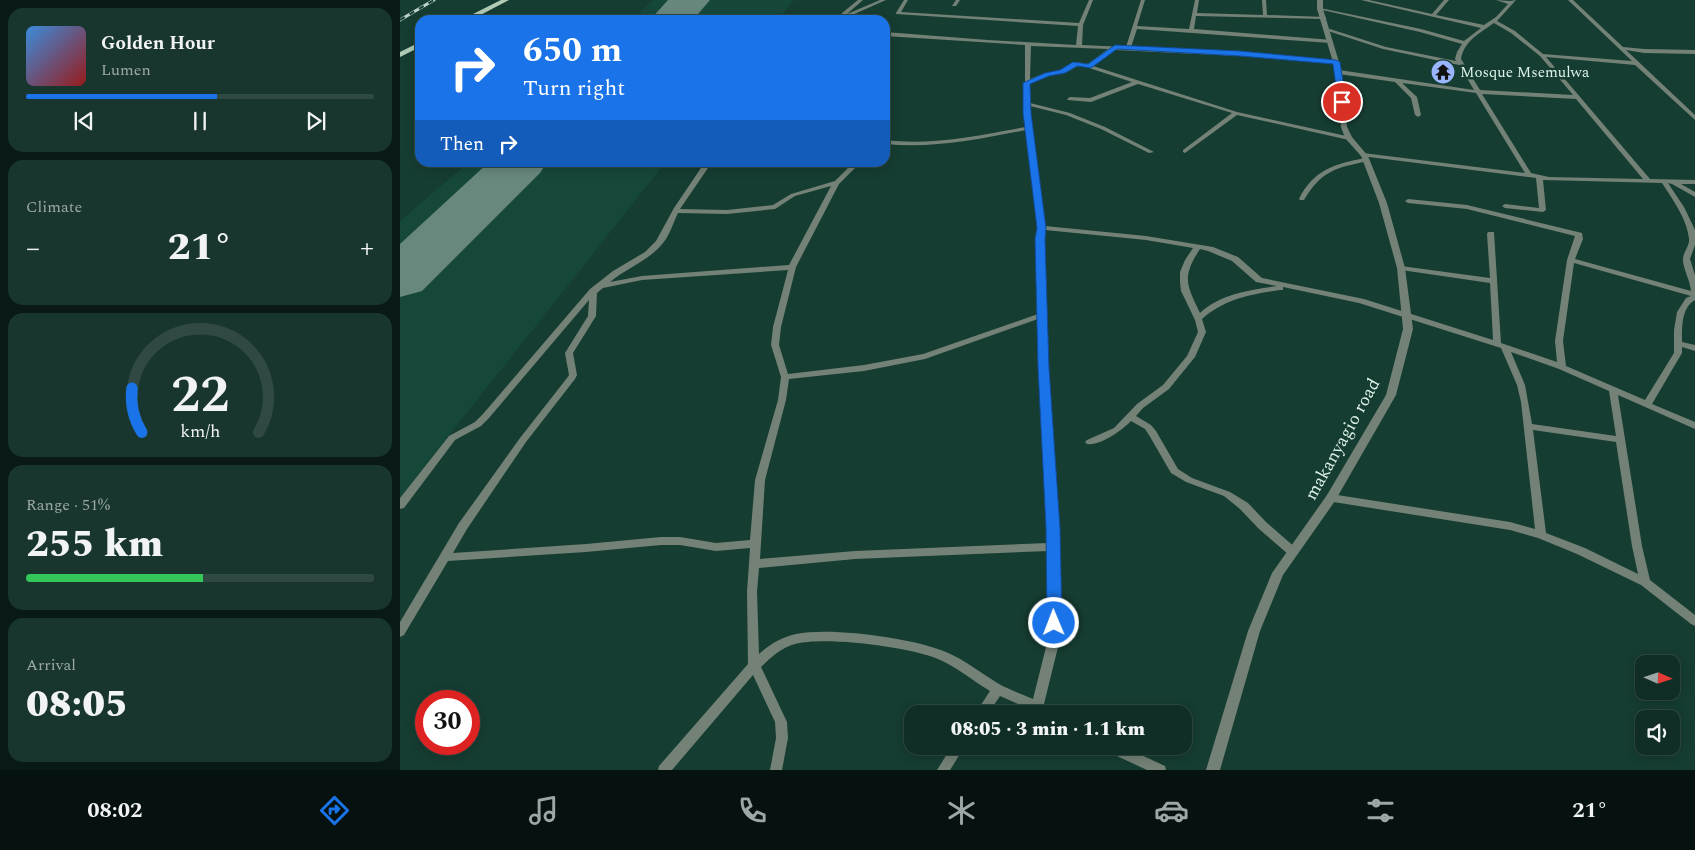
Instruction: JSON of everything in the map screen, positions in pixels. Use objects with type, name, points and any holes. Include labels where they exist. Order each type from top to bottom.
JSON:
[{"type":"main road","points":[[475,15],[506,0]]},
{"type":"main road","points":[[400,55],[415,47]]},
{"type":"street","points":[[843,15],[861,0]]},
{"type":"street","points":[[849,15],[884,0]]},
{"type":"street","points":[[906,0],[898,13],[1081,25]]},
{"type":"street","points":[[954,5],[958,0]]},
{"type":"street","points":[[1079,45],[1081,25],[1091,0]]},
{"type":"street","points":[[1128,48],[1144,0]]},
{"type":"street","points":[[1191,30],[1197,0]]},
{"type":"street","points":[[1264,0],[1265,15]]},
{"type":"street","points":[[1363,0],[1484,26]]},
{"type":"street","points":[[1434,14],[1447,0]]},
{"type":"street","points":[[1498,0],[1513,1]]},
{"type":"street","points":[[1570,0],[1695,118]]},
{"type":"street","points":[[1506,206],[1543,210],[1536,177],[1525,167],[1459,63],[1458,55],[1465,43],[1484,26],[1493,21],[1513,1]]},
{"type":"street","points":[[1194,14],[1265,15],[1321,9],[1421,31],[1465,43]]},
{"type":"street","name":"makanyagio road","points":[[1213,770],[1254,631],[1278,573],[1331,498],[1391,395],[1408,329],[1401,268],[1383,203],[1364,157],[1349,138],[1344,127],[1338,67],[1321,9]]},
{"type":"street","points":[[1493,21],[1514,32],[1542,55],[1649,182]]},
{"type":"street","points":[[1135,27],[1330,42]]},
{"type":"street","points":[[1328,30],[1385,48],[1459,63]]},
{"type":"street","points":[[890,34],[1028,44],[1240,54],[1338,67],[1394,79],[1478,92],[1577,97]]},
{"type":"street","points":[[664,770],[754,665],[783,643],[795,638],[810,636],[876,641],[934,653],[953,660],[998,690],[1038,705],[1055,635],[1053,547],[1042,316],[1040,239],[1042,228],[1026,104],[1028,44]]},
{"type":"street","points":[[1089,66],[1115,47]]},
{"type":"street","points":[[1620,48],[1644,52],[1695,52]]},
{"type":"street","points":[[1542,55],[1635,63]]},
{"type":"street","points":[[1026,83],[1047,74],[1062,72],[1076,64],[1089,66],[1236,113],[1349,138]]},
{"type":"street","points":[[1394,79],[1414,97],[1418,115]]},
{"type":"street","points":[[1070,99],[1091,100],[1137,82]]},
{"type":"street","points":[[1026,104],[1068,114],[1103,128],[1151,152]]},
{"type":"street","points":[[1185,151],[1236,113]]},
{"type":"street","points":[[890,142],[908,144],[942,142],[1029,128]]},
{"type":"street","points":[[1302,198],[1305,190],[1324,171],[1364,157],[1536,177],[1695,182]]},
{"type":"street","points":[[400,505],[452,438],[478,424],[486,416],[596,289],[616,273],[648,254],[659,244],[676,210],[706,167]]},
{"type":"street","points":[[776,770],[782,738],[780,722],[754,665],[752,592],[760,480],[782,400],[785,377],[775,345],[777,327],[792,267],[837,182],[853,167]]},
{"type":"street","points":[[676,210],[727,212],[775,207],[793,195],[837,182]]},
{"type":"street","points":[[1664,182],[1681,207],[1691,230],[1692,252],[1687,265],[1694,284],[1695,296]]},
{"type":"street","points":[[1673,182],[1695,196]]},
{"type":"street","points":[[1408,201],[1467,207],[1572,232],[1580,237],[1571,260],[1559,341],[1562,367]]},
{"type":"street","points":[[1042,228],[1146,238],[1222,253],[1234,259],[1259,280],[1285,287],[1350,298],[1407,314],[1501,345],[1562,367],[1695,426]]},
{"type":"street","points":[[1491,234],[1501,345],[1521,385],[1528,426],[1541,535]]},
{"type":"street","points":[[1090,442],[1118,430],[1140,406],[1166,387],[1191,357],[1202,332],[1182,282],[1192,255],[1198,247]]},
{"type":"street","points":[[1571,260],[1626,274],[1695,296]]},
{"type":"street","points":[[596,289],[642,278],[792,267]]},
{"type":"street","points":[[1401,268],[1494,281]]},
{"type":"street","points":[[1198,319],[1216,303],[1252,292],[1285,287]]},
{"type":"street","points":[[400,632],[463,526],[523,440],[571,379],[573,375],[569,353],[592,316],[596,289]]},
{"type":"street","points":[[1647,405],[1678,353],[1678,330],[1681,312],[1686,303],[1695,296]]},
{"type":"street","points":[[785,377],[864,368],[925,356],[1042,316]]},
{"type":"street","points":[[1678,344],[1695,348]]},
{"type":"street","points":[[1613,389],[1636,546],[1645,582]]},
{"type":"street","points":[[1130,416],[1148,426],[1174,471],[1189,480],[1227,494],[1244,506],[1262,525],[1293,552]]},
{"type":"street","points":[[1528,426],[1621,440]]},
{"type":"street","points":[[1331,498],[1510,526],[1541,535],[1645,582],[1695,621]]},
{"type":"street","points":[[445,557],[653,542],[680,541],[716,547],[756,544]]},
{"type":"street","points":[[754,564],[855,556],[1053,547]]},
{"type":"street","points":[[987,705],[998,690]]},
{"type":"street","points":[[943,770],[953,755]]},
{"type":"street","points":[[1128,755],[1160,770]]},
{"type":"shaded area","points":[[653,0],[794,0],[782,15],[636,15]]},
{"type":"shaded area","points":[[463,167],[662,167],[400,497],[400,221]]},
{"type":"runway","points":[[675,15],[691,0]]},
{"type":"runway","points":[[400,278],[516,167]]},
{"type":"railway","points":[[400,20],[434,0]]},
{"type":"place","name":"Mosque Msemulwa","points":[[1443,72]]},
{"type":"route","points":[[1054,623],[1053,528],[1043,368],[1040,239],[1042,228],[1027,113],[1026,83],[1047,74],[1062,72],[1079,63],[1089,66],[1115,47],[1240,54],[1336,62],[1342,102]]}]
